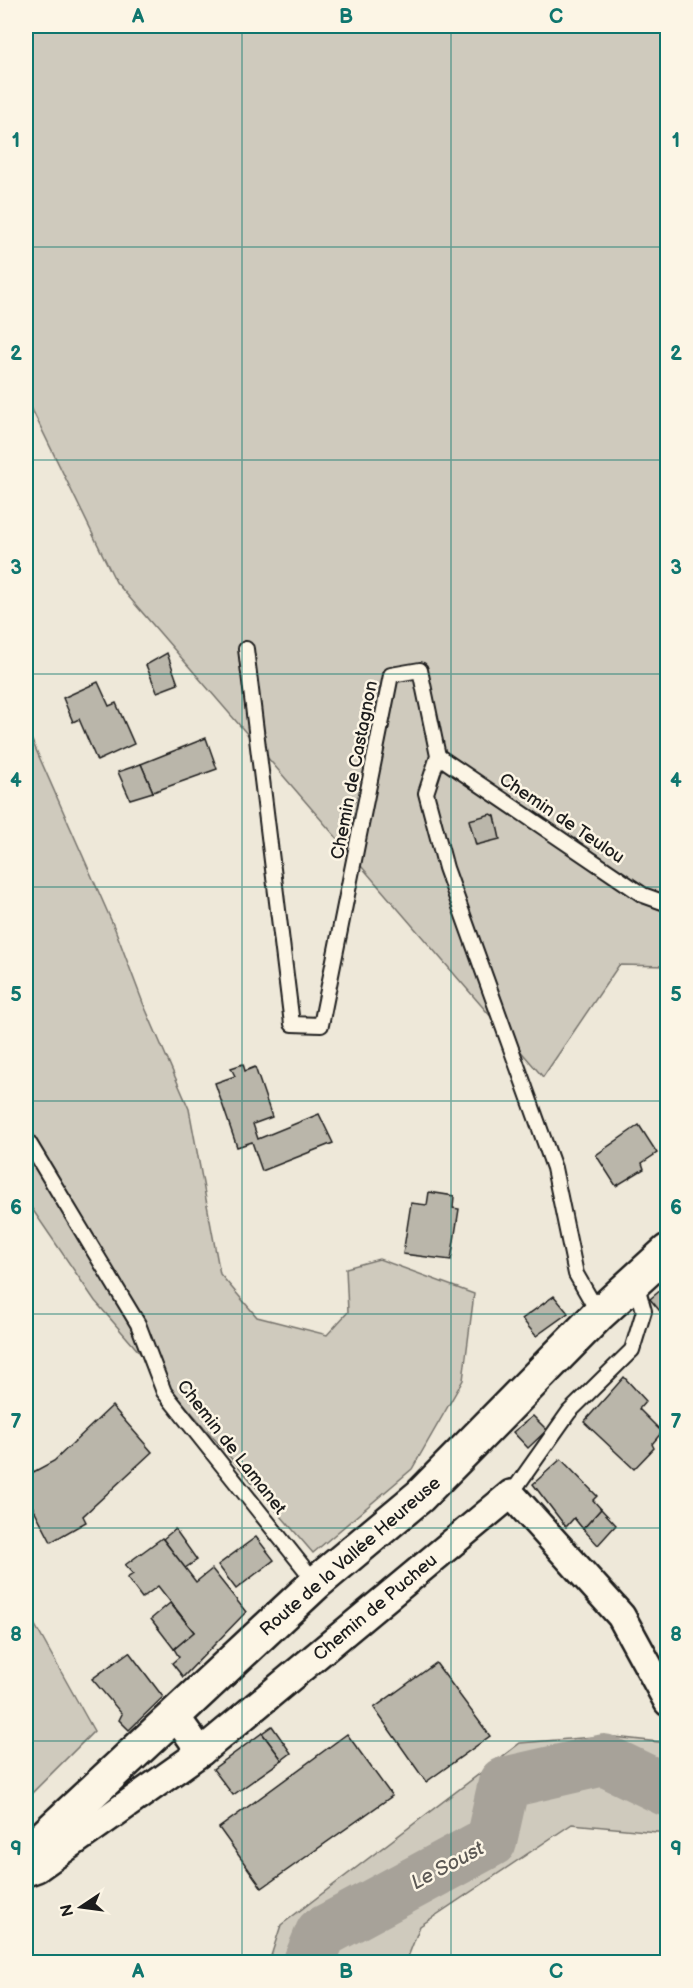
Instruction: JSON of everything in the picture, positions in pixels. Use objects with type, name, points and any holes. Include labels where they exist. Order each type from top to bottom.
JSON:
[{"type":"street","name":"Route de la Vallée Heureuse","points":[[26,1854],[316,1583],[420,1496],[634,1278],[668,1251]]},
{"type":"street","points":[[511,1494],[621,1616],[668,1702]]},
{"type":"street","name":"Chemin de Pucheu","points":[[26,1872],[37,1868],[201,1752],[511,1494]]},
{"type":"street","points":[[174,1714],[201,1752]]},
{"type":"lane","name":"Chemin de Castagnon","points":[[246,650],[292,1024],[321,1025],[392,675],[420,670],[438,756],[426,793],[446,868],[554,1168],[576,1274],[599,1314]]},
{"type":"lane","name":"Chemin de Teulou","points":[[438,756],[643,895],[668,904]]},
{"type":"lane","name":"Chemin de Lamanet","points":[[26,1138],[138,1324],[164,1392],[316,1583]]},
{"type":"lane","points":[[511,1494],[569,1412],[632,1350],[644,1311],[634,1278]]},
{"type":"shaded area","points":[[26,26],[667,26],[667,966],[619,965],[543,1077],[116,582],[26,397]]},
{"type":"shaded area","points":[[26,727],[115,929],[143,1003],[189,1109],[220,1274],[257,1317],[327,1335],[348,1312],[346,1268],[379,1259],[474,1294],[463,1380],[412,1469],[313,1553],[95,1301],[26,1200]]},
{"type":"shaded area","points":[[26,1609],[94,1731],[26,1799]]},
{"type":"shaded area","points":[[606,1736],[667,1743],[667,1833],[572,1824],[420,1926],[406,1962],[269,1962],[281,1925],[520,1743]]},
{"type":"building","points":[[167,653],[178,684],[157,692],[146,665]]},
{"type":"building","points":[[98,682],[109,706],[116,703],[134,744],[97,761],[79,719],[73,722],[63,698]]},
{"type":"building","points":[[206,738],[217,769],[153,792],[141,764]]},
{"type":"building","points":[[141,764],[153,792],[130,799],[118,772]]},
{"type":"building","points":[[491,814],[495,816],[500,839],[476,845],[469,820]]},
{"type":"building","points":[[243,1064],[245,1071],[255,1067],[272,1117],[253,1124],[258,1139],[319,1114],[333,1143],[262,1171],[252,1142],[237,1147],[215,1083],[235,1076],[231,1068]]},
{"type":"building","points":[[639,1125],[657,1153],[642,1163],[644,1169],[616,1186],[596,1155]]},
{"type":"building","points":[[429,1192],[454,1196],[453,1208],[459,1209],[451,1260],[403,1254],[411,1203],[427,1205]]},
{"type":"building","points":[[668,1284],[668,1321],[650,1299]]},
{"type":"building","points":[[554,1296],[568,1313],[536,1336],[522,1319]]},
{"type":"building","points":[[624,1377],[646,1401],[639,1409],[662,1432],[652,1444],[654,1448],[634,1469],[584,1422]]},
{"type":"building","points":[[112,1406],[152,1452],[83,1516],[86,1522],[51,1542],[26,1494],[26,1476],[54,1461]]},
{"type":"building","points":[[533,1416],[547,1430],[528,1448],[513,1432]]},
{"type":"building","points":[[561,1459],[597,1496],[593,1500],[601,1509],[583,1529],[574,1518],[566,1527],[533,1484]]},
{"type":"building","points":[[601,1509],[616,1525],[598,1545],[583,1529]]},
{"type":"building","points":[[175,1529],[197,1560],[185,1568],[163,1539]]},
{"type":"building","points":[[256,1537],[274,1560],[236,1589],[218,1565]]},
{"type":"building","points":[[162,1538],[196,1582],[212,1569],[246,1612],[183,1677],[172,1663],[179,1657],[174,1649],[194,1632],[158,1586],[142,1598],[127,1578],[133,1574],[125,1565]]},
{"type":"building","points":[[170,1603],[194,1632],[174,1649],[151,1619]]},
{"type":"building","points":[[129,1652],[163,1697],[129,1730],[119,1720],[122,1714],[92,1679]]},
{"type":"building","points":[[436,1663],[490,1736],[426,1782],[374,1708]]},
{"type":"building","points":[[272,1726],[291,1753],[282,1760],[262,1733]]},
{"type":"building","points":[[262,1733],[282,1760],[233,1795],[213,1769]]},
{"type":"building","points":[[347,1734],[392,1796],[262,1888],[219,1828]]},
{"type":"waterway","name":"Le Soust","points":[[309,1962],[321,1933],[491,1841],[504,1783],[604,1760],[668,1791]]}]
